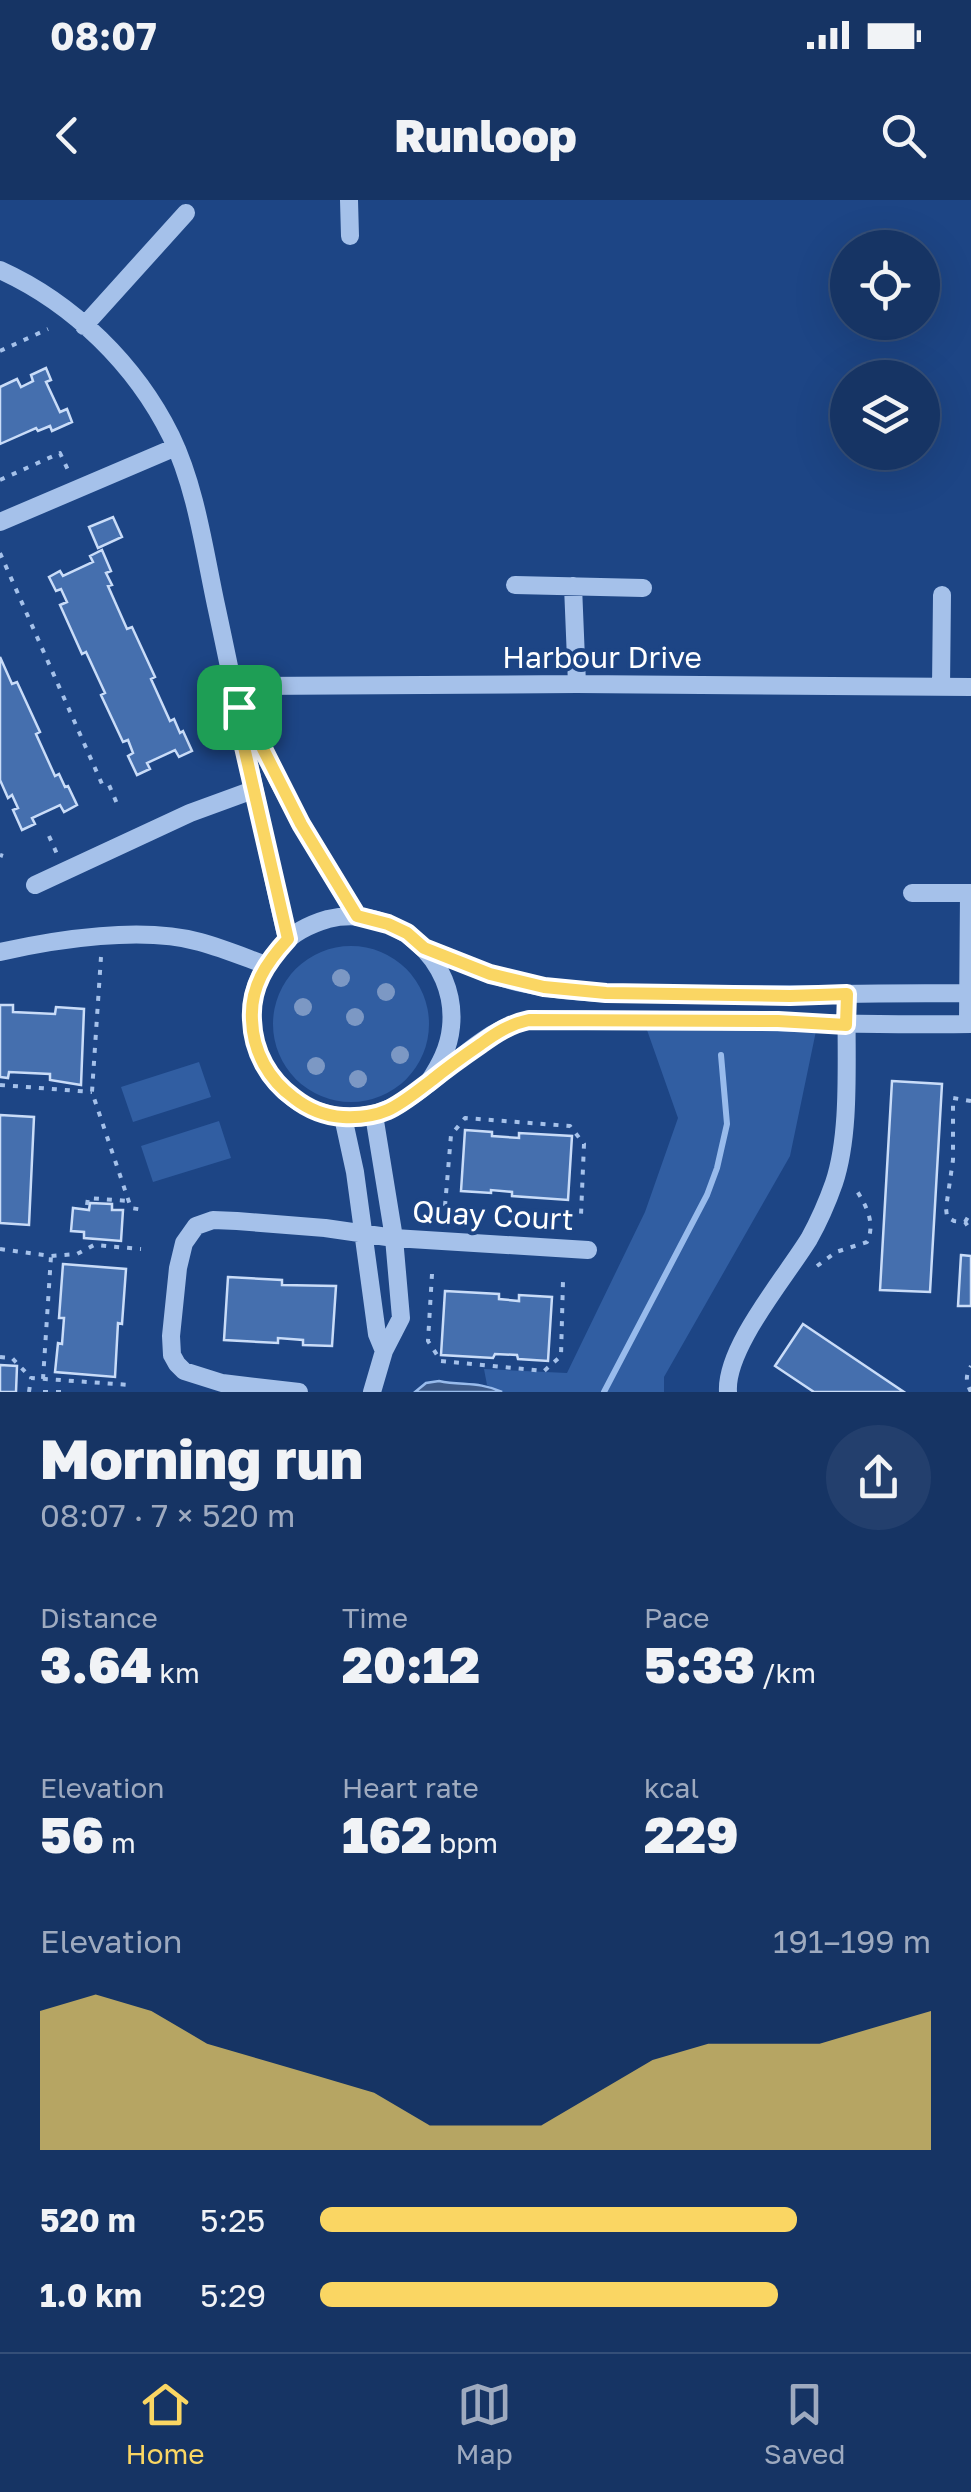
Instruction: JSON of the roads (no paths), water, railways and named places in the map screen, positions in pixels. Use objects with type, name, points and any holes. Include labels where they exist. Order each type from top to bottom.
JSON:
[{"type":"street","points":[[349,200],[350,236]]},
{"type":"street","points":[[84,326],[186,213]]},
{"type":"street","points":[[0,270],[50,298],[120,360],[140,384],[176,447],[196,514],[288,939]]},
{"type":"street","points":[[0,522],[176,447]]},
{"type":"street","points":[[515,585],[643,588]]},
{"type":"street","points":[[574,586],[577,684]]},
{"type":"street","points":[[941,686],[942,595]]},
{"type":"street","name":"Harbour Drive","points":[[234,686],[971,686]]},
{"type":"street","points":[[239,707],[301,824],[357,916]]},
{"type":"street","points":[[35,886],[190,813],[253,790]]},
{"type":"street","points":[[428,1082],[448,1045],[451,1014],[446,984],[438,965],[424,948],[407,933],[357,916],[324,920],[288,939],[266,965],[254,994],[251,1017],[261,1060],[271,1077],[301,1104],[343,1117],[374,1115],[403,1103],[497,1032],[520,1022],[969,1024],[970,893],[912,894]]},
{"type":"street","points":[[0,952],[106,936],[155,936],[198,941],[266,965]]},
{"type":"street","points":[[424,948],[523,984],[602,992],[779,996],[970,993]]},
{"type":"street","points":[[602,992],[603,1020]]},
{"type":"street","points":[[728,1392],[727,1380],[740,1344],[821,1217],[837,1172],[844,1122],[847,994]]},
{"type":"street","points":[[372,1392],[384,1351],[401,1318],[394,1238],[374,1115]]},
{"type":"street","points":[[343,1117],[355,1172],[377,1334],[384,1351]]},
{"type":"street","name":"Quay Court","points":[[299,1392],[222,1383],[184,1372],[177,1364],[170,1336],[178,1268],[184,1243],[196,1226],[213,1220],[325,1228],[394,1238],[588,1250]]},
{"type":"waterway","points":[[604,1392],[707,1195],[717,1168],[727,1124],[721,1055]]}]
